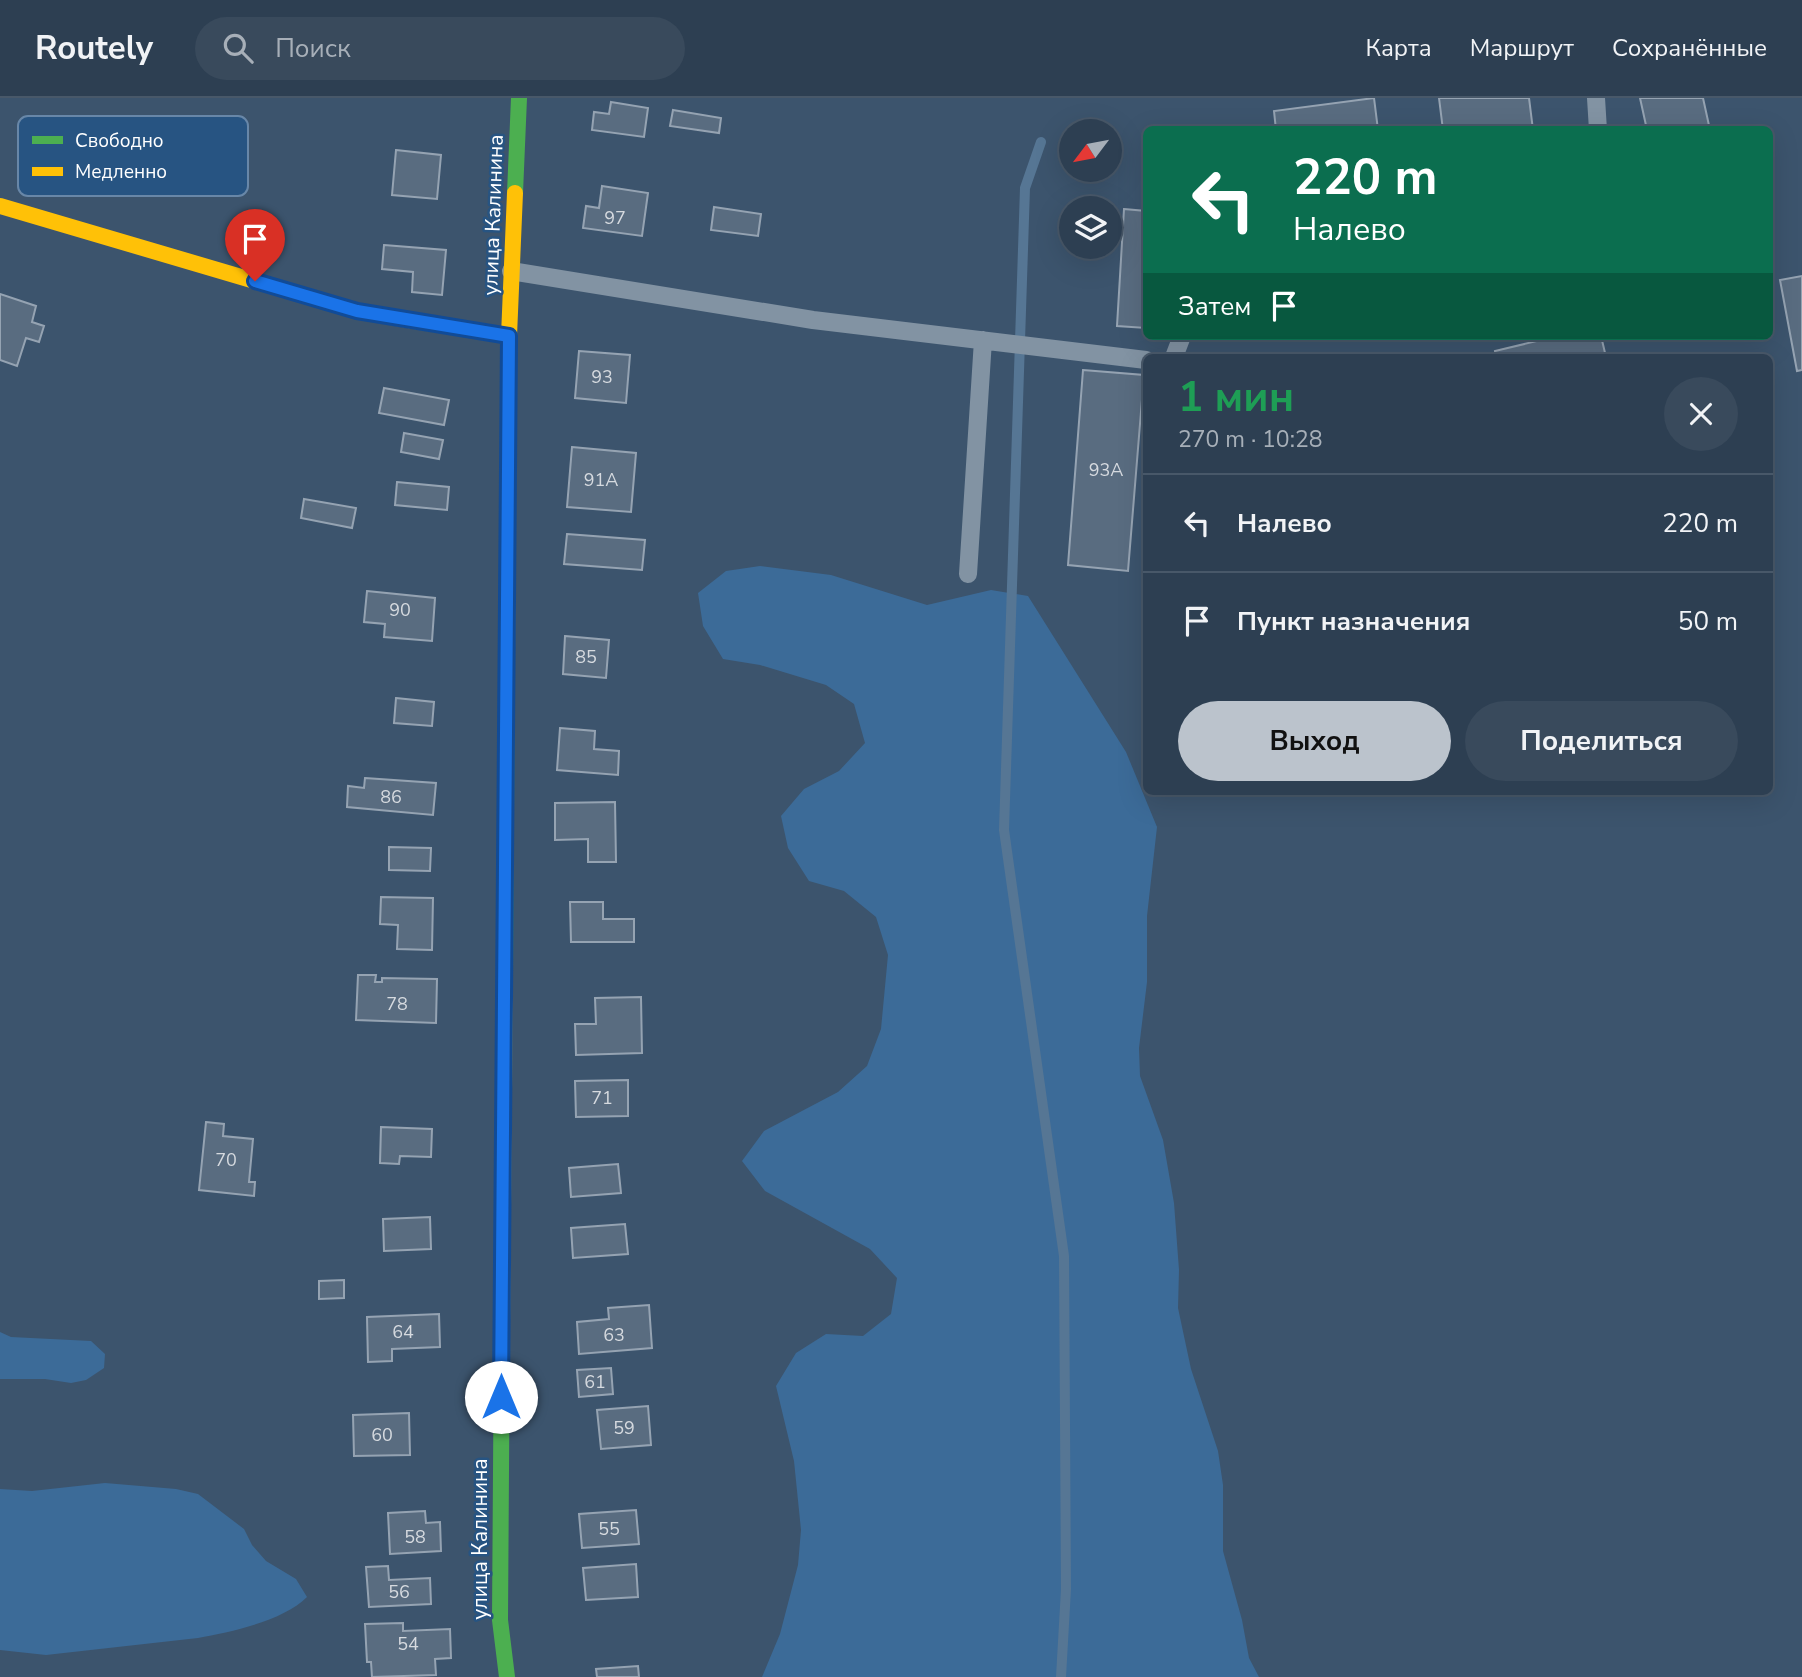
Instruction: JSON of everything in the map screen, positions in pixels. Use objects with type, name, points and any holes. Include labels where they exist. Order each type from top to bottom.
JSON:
[{"type":"street","name":"улица Калинина","points":[[507,1677],[499,1620],[509,336],[519,98]]},
{"type":"street","points":[[0,205],[357,311],[509,336]]},
{"type":"lane","points":[[1597,98],[1598,126]]},
{"type":"lane","points":[[511,271],[813,320],[1143,360]]},
{"type":"lane","points":[[968,574],[983,340]]},
{"type":"shaded area","points":[[760,566],[831,575],[927,605],[991,590],[1028,596],[1126,752],[1157,827],[1147,916],[1147,982],[1139,1048],[1140,1076],[1163,1140],[1174,1203],[1179,1270],[1178,1308],[1191,1369],[1218,1451],[1223,1485],[1223,1551],[1242,1620],[1249,1658],[1259,1677],[762,1677],[780,1634],[798,1565],[801,1530],[794,1461],[776,1386],[796,1353],[826,1334],[863,1336],[891,1314],[897,1278],[870,1249],[765,1191],[742,1161],[764,1131],[838,1092],[867,1066],[881,1029],[888,955],[876,917],[844,891],[809,881],[788,848],[781,816],[804,789],[839,771],[865,743],[854,704],[826,685],[760,665],[723,659],[703,626],[698,593],[726,571]]},
{"type":"shaded area","points":[[0,1332],[11,1337],[91,1341],[105,1354],[104,1368],[86,1380],[71,1383],[45,1379],[0,1379]]},
{"type":"shaded area","points":[[105,1483],[176,1489],[198,1494],[244,1529],[252,1545],[266,1561],[296,1579],[307,1597],[271,1619],[241,1629],[198,1638],[46,1655],[0,1650],[0,1489],[32,1491]]},
{"type":"building","points":[[1374,98],[1378,126],[1276,126],[1274,111]]},
{"type":"building","points":[[1439,98],[1529,98],[1532,126],[1442,126]]},
{"type":"building","points":[[1640,98],[1703,98],[1709,126],[1646,126]]},
{"type":"building","points":[[611,102],[648,108],[644,137],[592,130],[594,112],[609,114]]},
{"type":"building","points":[[673,110],[721,118],[719,133],[670,126]]},
{"type":"building","points":[[396,150],[441,155],[437,199],[392,195]]},
{"type":"building","points":[[602,186],[648,193],[642,236],[583,228],[586,206],[599,208]]},
{"type":"building","points":[[714,207],[761,214],[758,236],[711,230]]},
{"type":"building","points":[[1124,209],[1143,211],[1143,328],[1117,326]]},
{"type":"building","points":[[384,245],[446,250],[442,295],[412,292],[413,272],[382,269]]},
{"type":"building","points":[[1802,276],[1802,370],[1797,371],[1780,280]]},
{"type":"building","points":[[0,294],[36,306],[32,322],[44,326],[39,342],[26,338],[17,366],[0,360]]},
{"type":"building","points":[[1541,340],[1602,340],[1605,354],[1496,354],[1495,351]]},
{"type":"building","points":[[579,351],[630,355],[626,403],[575,398]]},
{"type":"building","points":[[1083,370],[1143,375],[1128,571],[1068,565]]},
{"type":"building","points":[[384,388],[449,400],[444,425],[379,413]]},
{"type":"building","points":[[404,433],[443,440],[439,459],[401,452]]},
{"type":"building","points":[[572,447],[636,453],[631,512],[567,507]]},
{"type":"building","points":[[397,482],[449,487],[447,510],[395,505]]},
{"type":"building","points":[[304,499],[356,508],[352,528],[301,518]]},
{"type":"building","points":[[567,534],[645,540],[642,570],[564,564]]},
{"type":"building","points":[[367,591],[435,598],[432,641],[384,637],[385,624],[364,622]]},
{"type":"building","points":[[565,636],[609,640],[606,678],[563,674]]},
{"type":"building","points":[[396,698],[434,702],[432,726],[394,723]]},
{"type":"building","points":[[560,728],[595,731],[594,749],[619,751],[618,775],[557,770]]},
{"type":"building","points":[[365,778],[436,783],[433,815],[347,807],[348,786],[364,788]]},
{"type":"building","points":[[615,802],[616,862],[588,862],[588,839],[555,840],[555,803]]},
{"type":"building","points":[[389,847],[431,848],[430,871],[389,870]]},
{"type":"building","points":[[381,897],[433,898],[432,950],[397,949],[398,925],[380,924]]},
{"type":"building","points":[[570,902],[603,902],[603,919],[634,919],[634,942],[571,942]]},
{"type":"building","points":[[358,975],[376,975],[375,982],[382,982],[382,978],[437,979],[436,1023],[356,1020]]},
{"type":"building","points":[[641,997],[642,1053],[576,1055],[575,1024],[596,1024],[595,998]]},
{"type":"building","points":[[628,1080],[628,1116],[576,1117],[575,1081]]},
{"type":"building","points":[[206,1122],[224,1124],[223,1136],[253,1139],[249,1182],[255,1182],[254,1196],[199,1190]]},
{"type":"building","points":[[381,1127],[432,1129],[431,1157],[400,1156],[399,1164],[380,1163]]},
{"type":"building","points":[[618,1164],[621,1193],[571,1197],[569,1168]]},
{"type":"building","points":[[430,1217],[431,1249],[384,1251],[383,1219]]},
{"type":"building","points":[[625,1224],[628,1254],[573,1258],[571,1228]]},
{"type":"building","points":[[344,1280],[344,1298],[319,1299],[319,1281]]},
{"type":"building","points":[[649,1305],[652,1348],[579,1354],[577,1322],[609,1319],[608,1308]]},
{"type":"building","points":[[439,1314],[440,1347],[392,1349],[392,1361],[368,1362],[367,1317]]},
{"type":"building","points":[[611,1368],[613,1394],[579,1397],[577,1370]]},
{"type":"building","points":[[648,1406],[651,1445],[601,1449],[597,1410]]},
{"type":"building","points":[[409,1413],[410,1455],[354,1456],[353,1415]]},
{"type":"building","points":[[636,1510],[639,1544],[582,1548],[579,1514]]},
{"type":"building","points":[[425,1511],[426,1523],[440,1522],[441,1551],[390,1554],[388,1513]]},
{"type":"building","points":[[636,1564],[638,1597],[586,1600],[583,1568]]},
{"type":"building","points":[[388,1566],[389,1580],[430,1578],[431,1604],[369,1607],[366,1567]]},
{"type":"building","points":[[403,1623],[403,1631],[450,1629],[451,1658],[435,1659],[436,1675],[372,1677],[371,1662],[367,1662],[365,1624]]},
{"type":"building","points":[[638,1666],[639,1677],[597,1677],[596,1669]]},
{"type":"waterway","points":[[1041,142],[1025,188],[1004,830],[1064,1256],[1066,1589],[1061,1677]]},
{"type":"traffic: fast","points":[[515,193],[519,98]]},
{"type":"traffic: fast","points":[[415,321],[509,336]]},
{"type":"traffic: fast","points":[[505,973],[507,649]]},
{"type":"traffic: fast","points":[[502,1323],[500,1620],[507,1677]]},
{"type":"traffic: slow","points":[[507,649],[509,336],[515,193]]},
{"type":"traffic: slow","points":[[0,206],[357,311],[415,321]]},
{"type":"traffic: slow","points":[[502,1323],[505,973]]},
{"type":"route","points":[[255,281],[357,311],[509,336],[501,1397]]}]
